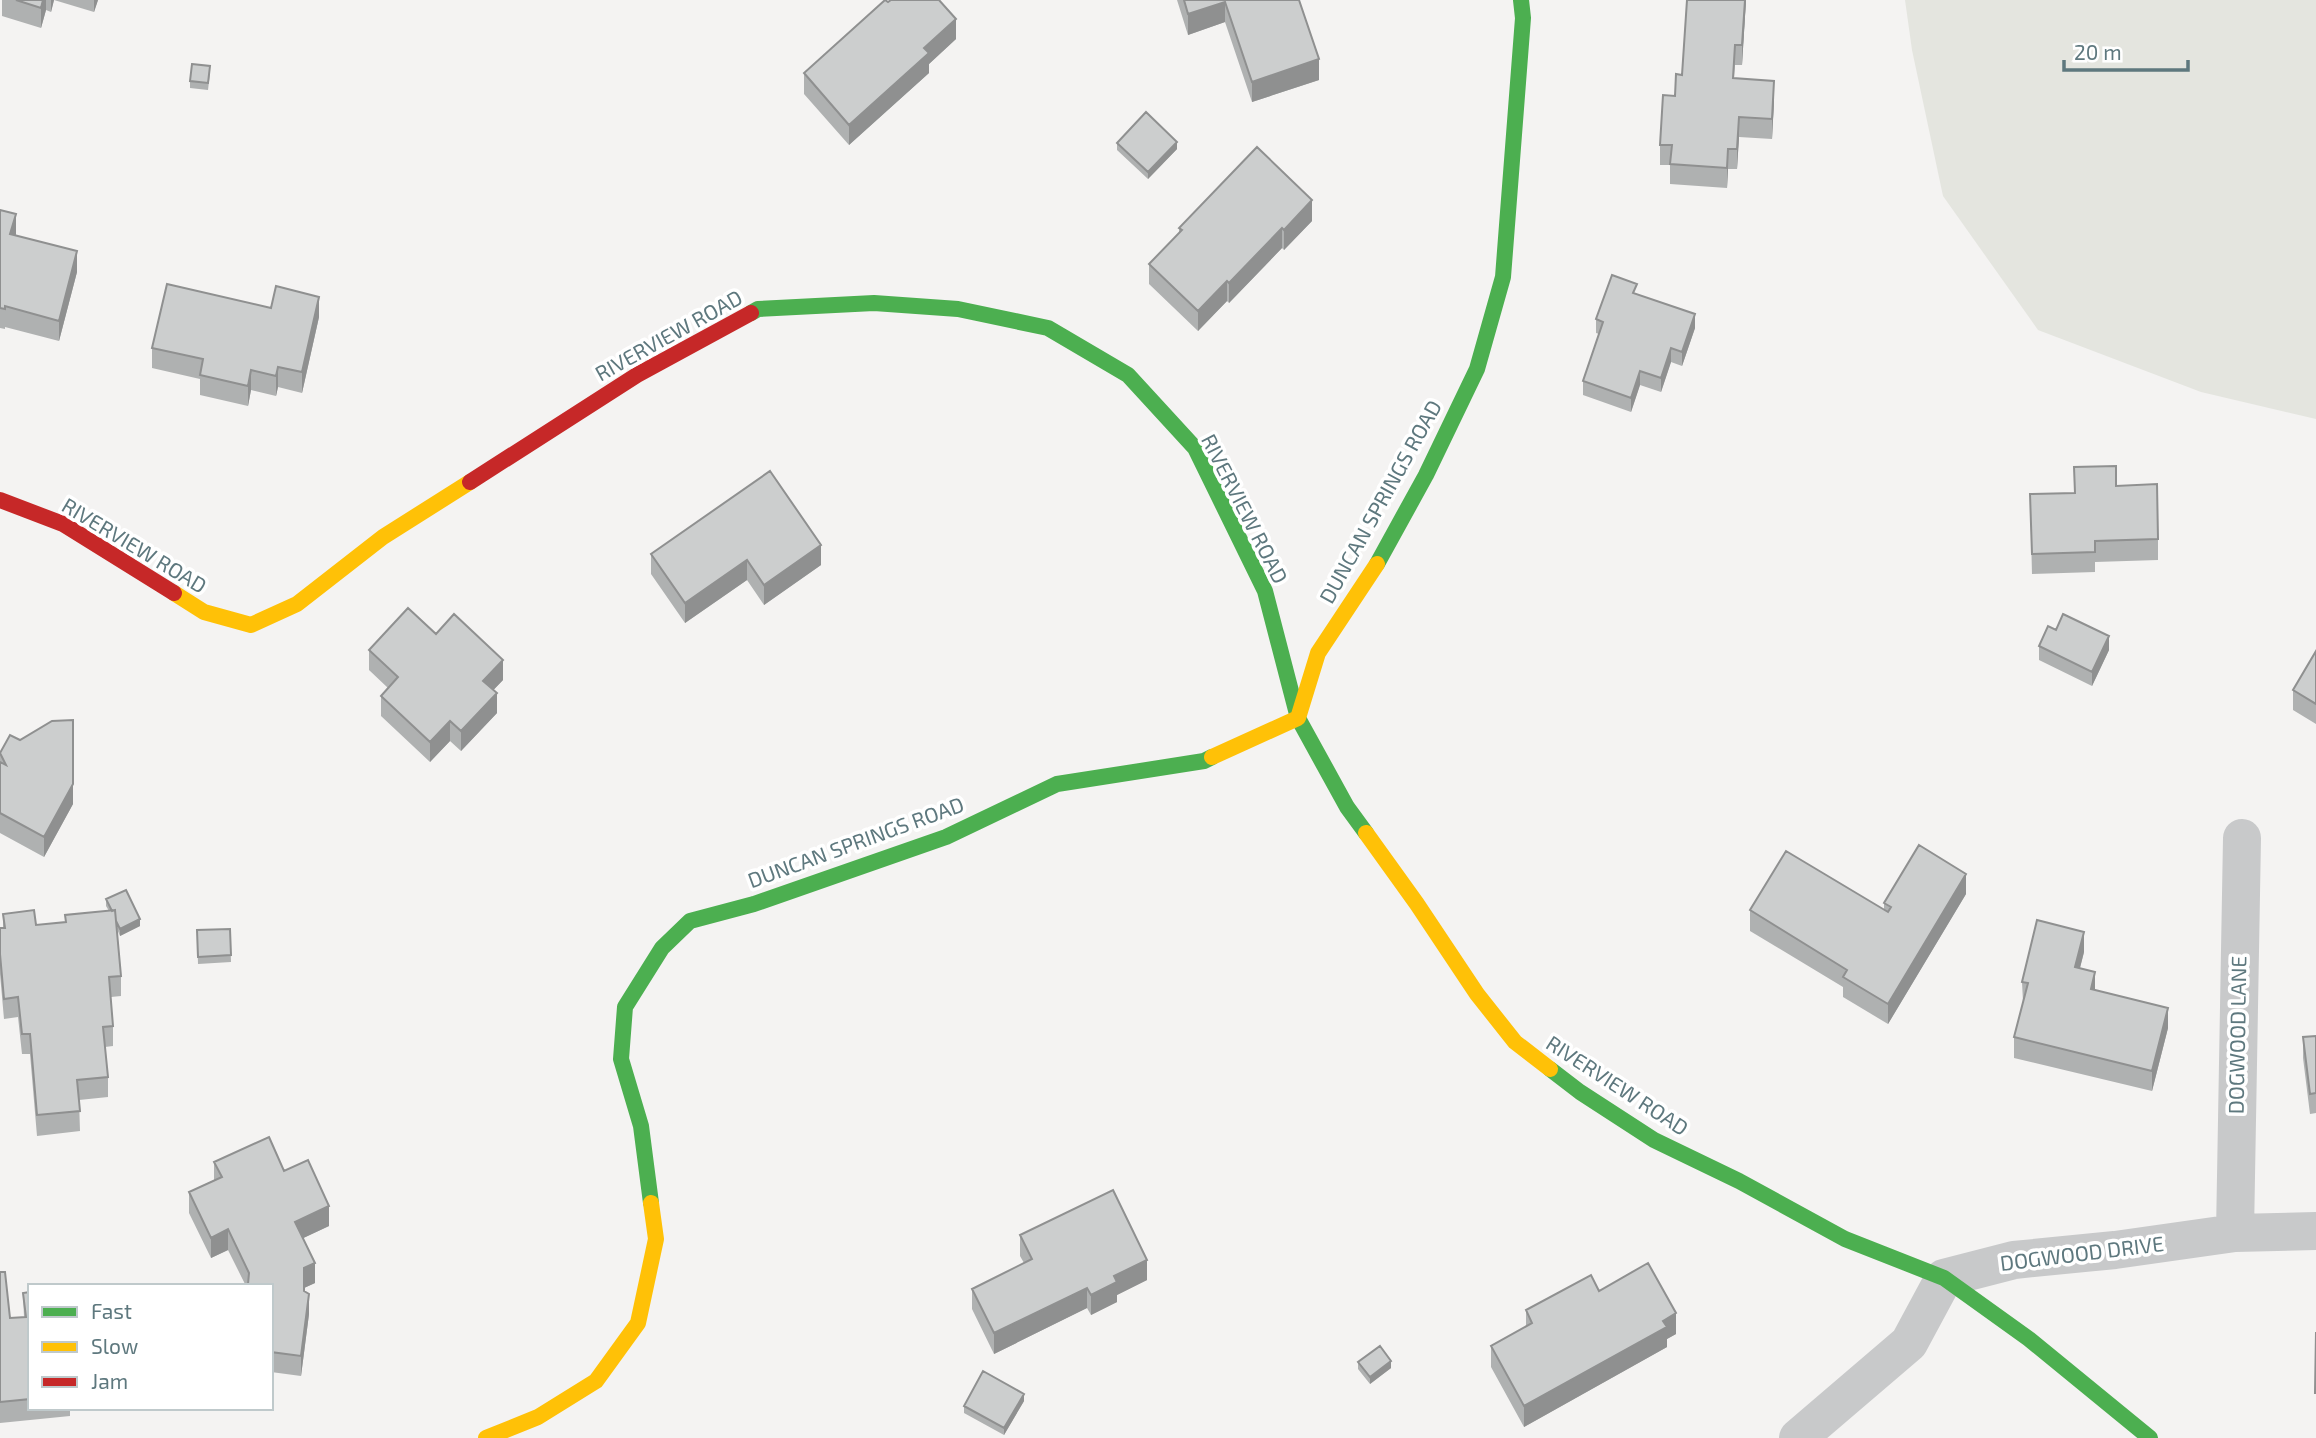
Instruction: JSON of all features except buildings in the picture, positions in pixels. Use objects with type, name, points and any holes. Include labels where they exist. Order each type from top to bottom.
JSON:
[{"type":"street","name":"DUNCAN SPRINGS ROAD","points":[[486,1438],[538,1417],[596,1381],[638,1323],[656,1239],[641,1126],[621,1059],[625,1006],[662,948],[690,920],[754,904],[946,837],[1057,784],[1203,761],[1298,719],[1318,653],[1370,576],[1426,475],[1477,369],[1503,276],[1523,18],[1521,0]]},
{"type":"street","name":"RIVERVIEW ROAD","points":[[0,500],[62,524],[204,612],[251,625],[297,604],[383,537],[637,375],[758,309],[874,303],[958,309],[1048,328],[1128,375],[1195,448],[1265,591],[1298,719],[1347,807],[1417,904],[1477,994],[1515,1042],[1580,1092],[1654,1140],[1739,1181],[1845,1239],[1944,1278],[2029,1339],[2150,1438]]},
{"type":"street","name":"DOGWOOD LANE","points":[[2235,1233],[2242,838]]},
{"type":"street","name":"DOGWOOD DRIVE","points":[[1944,1278],[2014,1260],[2115,1250],[2235,1233],[2316,1231]]},
{"type":"street","points":[[1798,1438],[1909,1343],[1944,1278]]},
{"type":"shaded area","points":[[1905,0],[2316,0],[2316,419],[2201,392],[2038,330],[1943,196],[1912,50]]},
{"type":"traffic: fast","points":[[1377,564],[1426,475],[1477,369],[1503,277],[1523,18],[1521,0]]},
{"type":"traffic: fast","points":[[751,313],[758,309],[874,303],[958,309],[1048,328],[1128,375],[1195,448],[1265,591],[1298,718],[1347,807],[1366,833]]},
{"type":"traffic: fast","points":[[651,1203],[641,1126],[621,1059],[625,1007],[662,948],[690,921],[754,904],[946,837],[1057,784],[1204,761],[1212,757]]},
{"type":"traffic: fast","points":[[1550,1069],[1654,1140],[1739,1181],[1845,1239],[1944,1278],[2029,1339],[2150,1438]]},
{"type":"traffic: slow","points":[[174,593],[204,612],[251,625],[297,604],[383,537],[470,482]]},
{"type":"traffic: slow","points":[[1212,757],[1298,718],[1318,653],[1377,564]]},
{"type":"traffic: slow","points":[[1366,833],[1477,994],[1515,1042],[1550,1069]]},
{"type":"traffic: slow","points":[[486,1438],[538,1417],[596,1381],[638,1323],[656,1239],[651,1203]]},
{"type":"traffic: jam","points":[[470,482],[637,375],[751,313]]},
{"type":"traffic: jam","points":[[0,500],[63,524],[174,593]]}]
